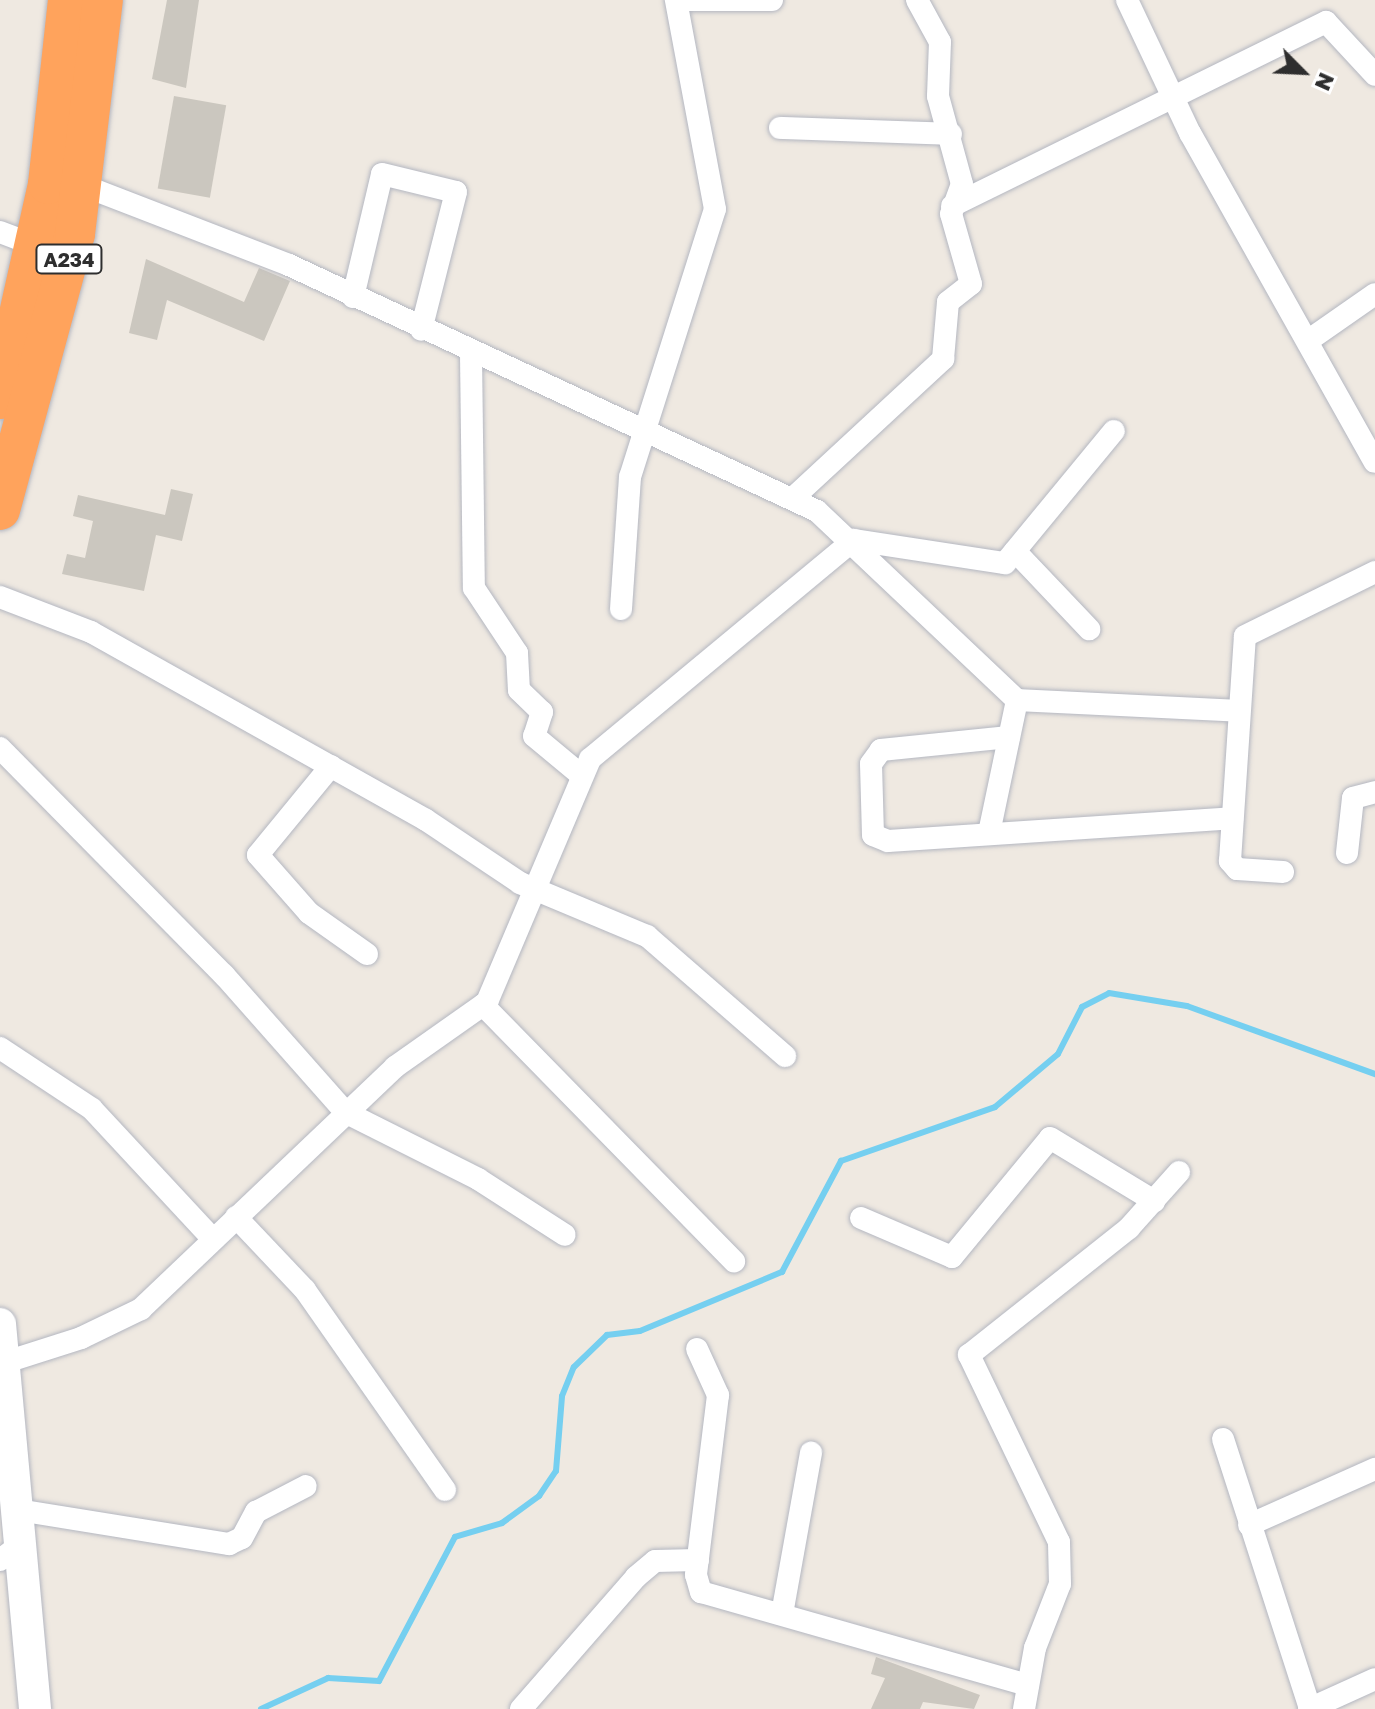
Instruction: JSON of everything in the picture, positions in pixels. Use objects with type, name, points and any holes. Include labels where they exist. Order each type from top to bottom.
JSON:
[{"type":"highway","name":"A234","points":[[0,399],[37,246],[68,0]]},
{"type":"highway","name":"A234","points":[[3,493],[55,325],[82,185],[103,0]]},
{"type":"street","points":[[621,609],[630,477],[647,434],[715,209],[676,0]]},
{"type":"street","points":[[689,0],[772,0]]},
{"type":"street","points":[[793,498],[943,359],[948,302],[971,284],[972,272],[952,206],[962,184],[951,134],[938,96],[940,42],[917,0]]},
{"type":"street","points":[[1127,0],[1174,98],[1375,462]]},
{"type":"street","points":[[952,206],[1326,22],[1375,75]]},
{"type":"street","points":[[780,128],[951,134]]},
{"type":"street","points":[[353,297],[382,174],[456,192],[421,330]]},
{"type":"street","points":[[82,185],[353,297],[471,354],[793,498],[854,540],[1017,700],[1239,711]]},
{"type":"street","points":[[0,232],[37,246]]},
{"type":"street","points":[[1309,340],[1375,294]]},
{"type":"street","points":[[471,354],[474,588],[517,653],[519,690],[542,712],[534,736],[581,775]]},
{"type":"street","points":[[854,540],[995,567],[1015,551],[1114,431]]},
{"type":"street","points":[[6,1362],[81,1338],[141,1309],[345,1112],[483,1005],[590,759],[854,540]]},
{"type":"street","points":[[1015,551],[1089,629]]},
{"type":"street","points":[[1283,872],[1231,866],[1245,636],[1375,572]]},
{"type":"street","points":[[0,597],[91,632],[331,766],[535,889],[656,942],[785,1056]]},
{"type":"street","points":[[989,833],[1017,700]]},
{"type":"street","points":[[1009,737],[881,750],[871,764],[877,839],[1232,818]]},
{"type":"street","points":[[0,748],[224,975],[345,1112],[478,1179],[565,1235]]},
{"type":"street","points":[[331,766],[258,855],[309,913],[367,954]]},
{"type":"street","points":[[1347,853],[1353,798],[1375,792]]},
{"type":"street","points":[[483,1005],[734,1261]]},
{"type":"street","points":[[0,1048],[92,1109],[213,1239]]},
{"type":"street","points":[[861,1218],[952,1257],[1050,1138],[1154,1201]]},
{"type":"street","points":[[1024,1709],[1028,1685],[1060,1584],[1059,1542],[969,1355],[1154,1201],[1179,1172]]},
{"type":"street","points":[[236,1217],[305,1290],[445,1490]]},
{"type":"street","points":[[0,1324],[6,1362],[12,1497],[10,1552],[35,1709]]},
{"type":"street","points":[[697,1349],[718,1395],[698,1560],[701,1592],[1028,1685]]},
{"type":"street","points":[[1223,1439],[1310,1709],[1375,1679]]},
{"type":"street","points":[[782,1614],[811,1453]]},
{"type":"street","points":[[1249,1525],[1375,1469]]},
{"type":"street","points":[[12,1497],[229,1544],[242,1538],[256,1512],[306,1486]]},
{"type":"street","points":[[521,1709],[636,1577],[655,1561],[698,1560]]},
{"type":"building","points":[[167,0],[199,0],[186,88],[152,79]]},
{"type":"building","points":[[174,96],[226,105],[210,198],[158,189]]},
{"type":"building","points":[[146,259],[244,302],[259,268],[290,281],[264,341],[167,300],[157,340],[129,333]]},
{"type":"building","points":[[171,489],[193,494],[182,541],[156,535],[144,591],[62,574],[67,554],[85,558],[93,521],[73,516],[78,495],[165,515]]},
{"type":"building","points":[[876,1657],[980,1695],[974,1709],[923,1702],[920,1709],[871,1709],[885,1678],[871,1674]]},
{"type":"waterway","points":[[261,1709],[328,1678],[379,1681],[455,1537],[502,1523],[539,1496],[556,1471],[562,1396],[574,1367],[607,1335],[640,1331],[782,1272],[841,1161],[995,1107],[1058,1054],[1082,1007],[1109,993],[1187,1006],[1375,1074]]}]
